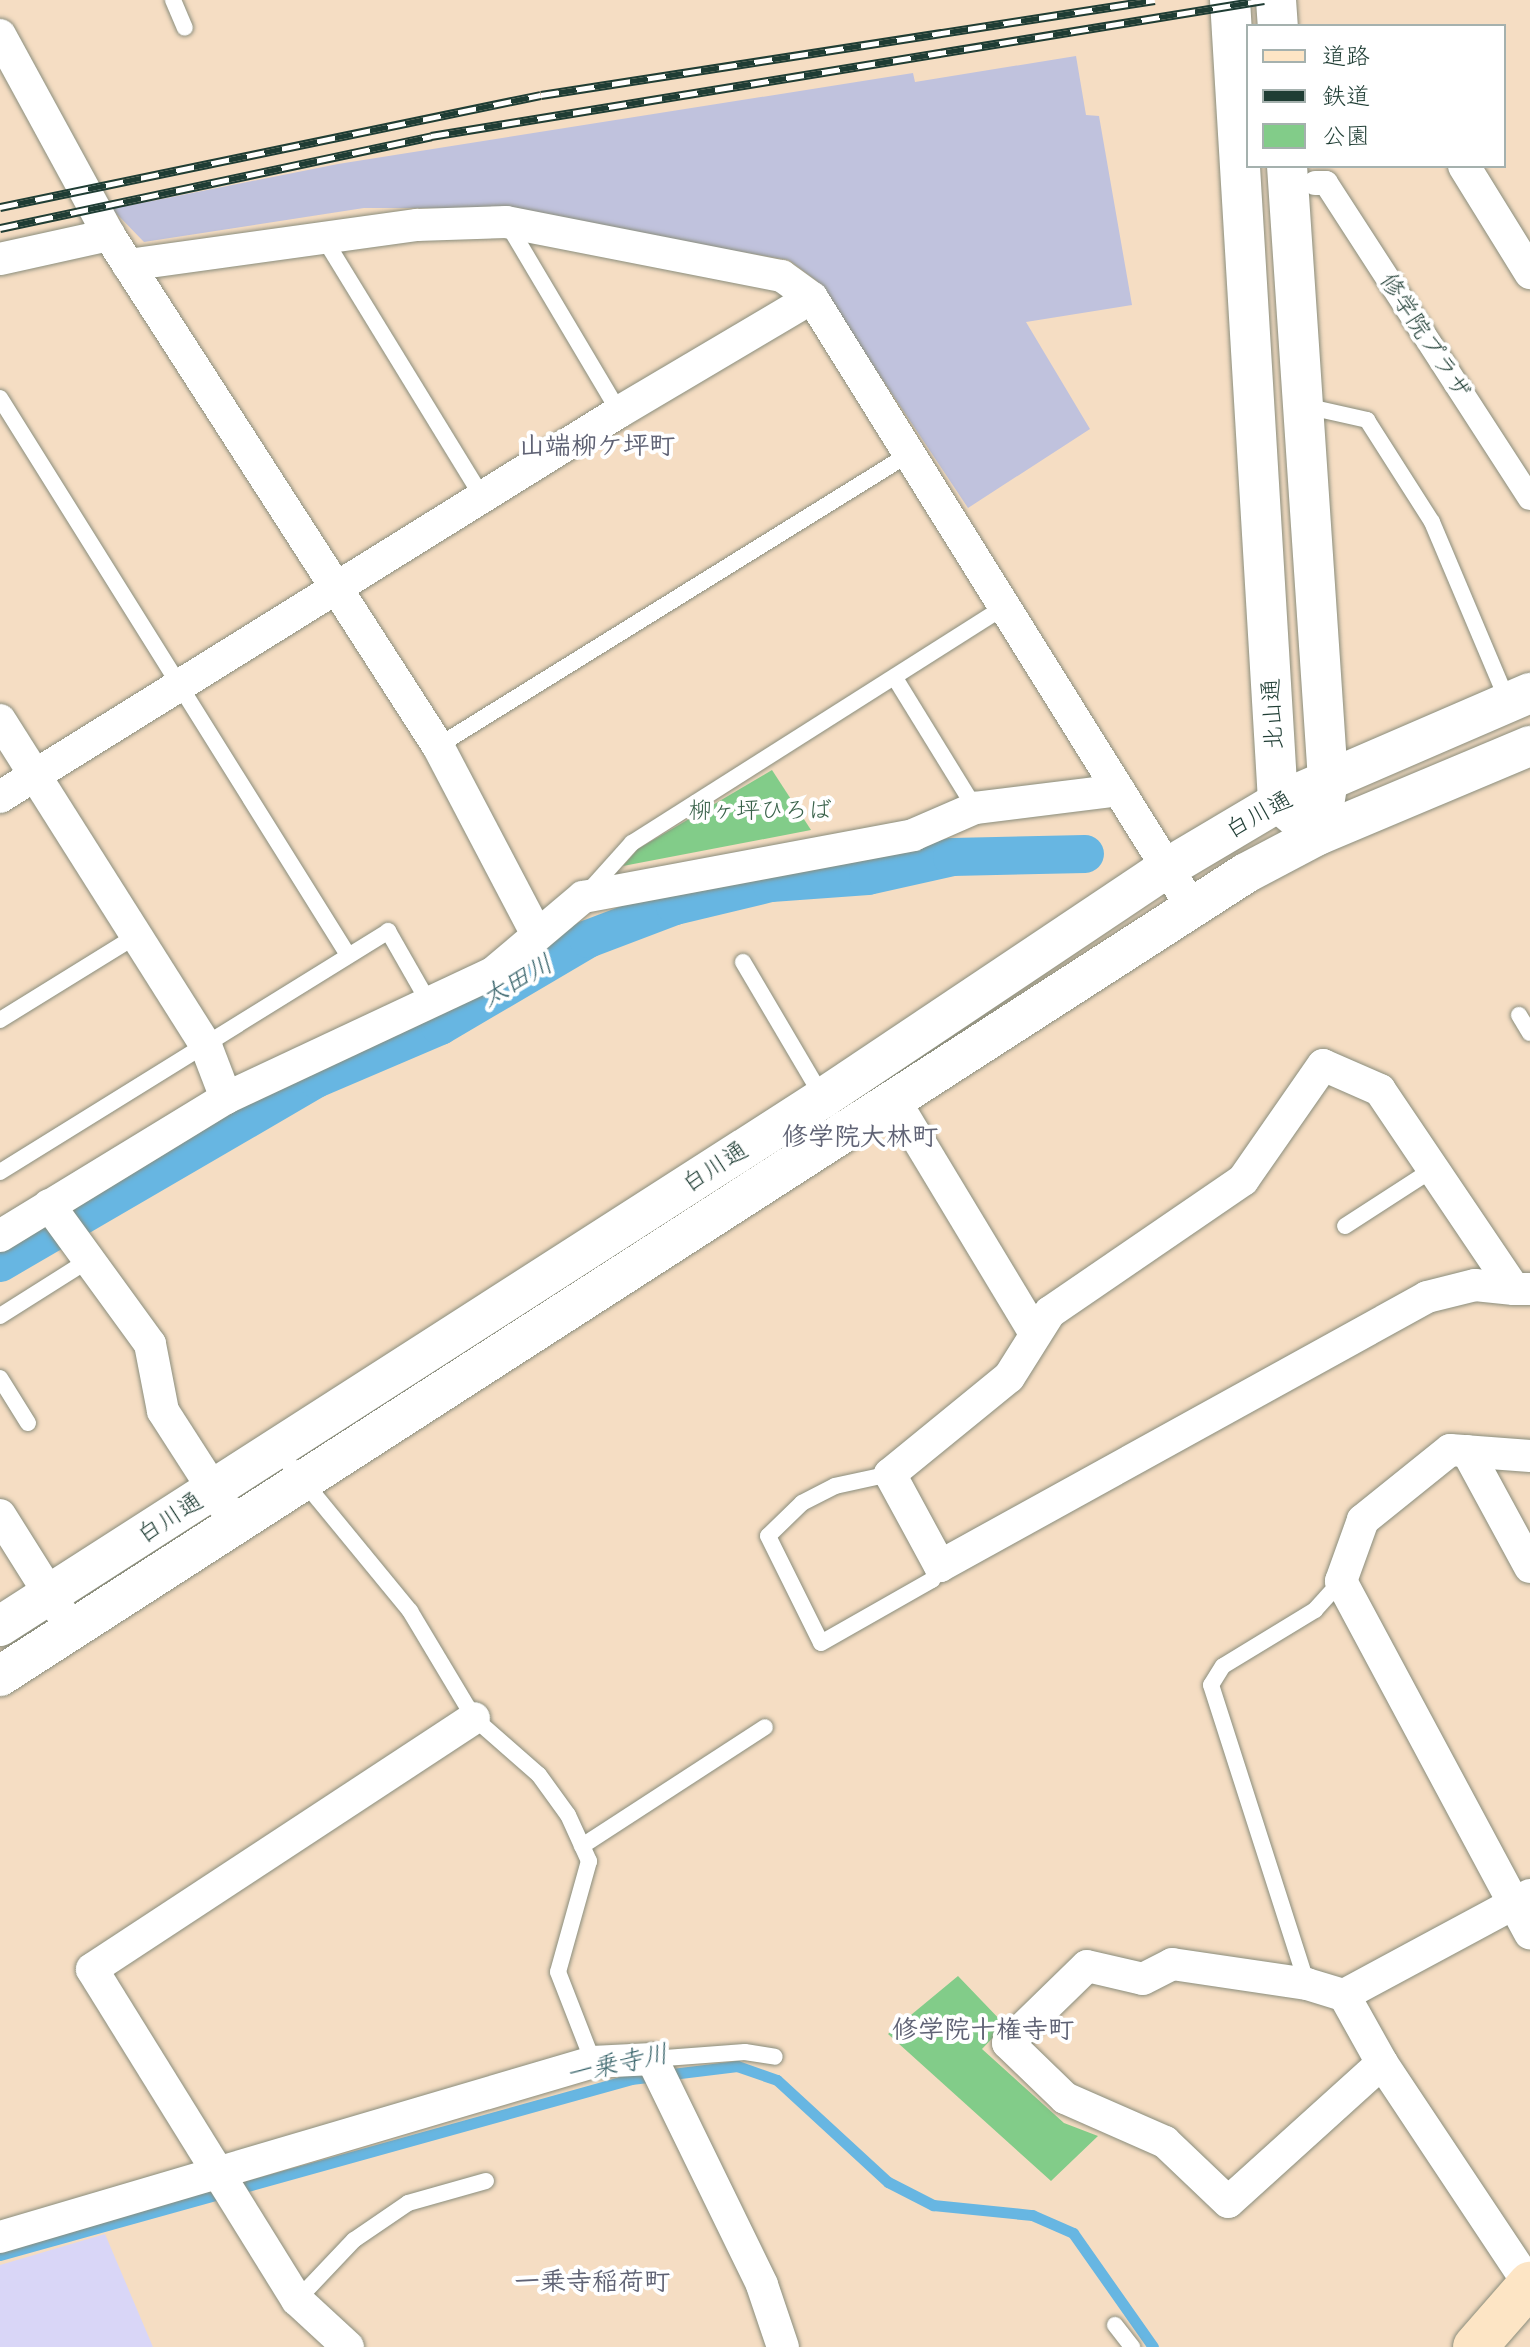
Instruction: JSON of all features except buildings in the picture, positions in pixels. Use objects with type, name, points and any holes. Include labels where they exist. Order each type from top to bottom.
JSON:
[{"type":"main road","points":[[1475,2347],[1529,2284]]},
{"type":"street","name":"北山通","points":[[1230,0],[1244,151],[1278,802]]},
{"type":"street","points":[[1276,0],[1278,24]]},
{"type":"street","points":[[0,35],[109,235],[438,746],[536,933]]},
{"type":"street","points":[[1465,168],[1530,273]]},
{"type":"street","name":"北山通","points":[[1301,175],[1303,406],[1328,780],[1318,835]]},
{"type":"street","name":"修学院プラザ","points":[[1301,175],[1326,183],[1530,498]]},
{"type":"street","points":[[128,265],[323,237],[506,222],[782,276],[812,298],[1191,906]]},
{"type":"street","points":[[0,259],[109,235]]},
{"type":"street","points":[[0,797],[619,412],[812,298]]},
{"type":"street","name":"白川通","points":[[0,1626],[823,1098],[1167,868],[1278,802],[1519,697]]},
{"type":"street","points":[[0,720],[206,1046],[226,1098]]},
{"type":"street","name":"白川通","points":[[0,1676],[1191,906],[1318,835],[1530,746]]},
{"type":"street","points":[[0,1236],[226,1098],[493,973],[536,933],[583,897],[913,835],[975,808],[1119,790]]},
{"type":"street","points":[[1278,802],[1318,835]]},
{"type":"street","points":[[1323,1065],[1380,1090],[1433,1169],[1522,1289],[1475,1285],[1427,1297],[940,1566],[890,1474],[1009,1377],[1034,1332],[1050,1312],[1243,1180],[1323,1065]]},
{"type":"street","points":[[893,1098],[1034,1332]]},
{"type":"street","points":[[49,1205],[150,1344],[163,1411],[235,1524]]},
{"type":"street","points":[[1530,1456],[1450,1450],[1363,1520],[1341,1581],[1522,1899],[1530,1934]]},
{"type":"street","points":[[1467,1451],[1530,1567]]},
{"type":"street","points":[[0,1515],[71,1630]]},
{"type":"street","points":[[348,2347],[297,2300],[214,2171],[92,1969],[474,1718]]},
{"type":"street","points":[[1344,1995],[1522,1899]]},
{"type":"street","points":[[1382,2063],[1228,2202],[1165,2142],[1065,2098],[1008,2043],[1087,1966],[1143,1979],[1172,1964],[1307,1984],[1344,1995],[1382,2063],[1529,2284]]},
{"type":"street","points":[[0,2237],[214,2171],[593,2062],[652,2059],[762,2285],[783,2347]]},
{"type":"lane","points":[[173,0],[185,28]]},
{"type":"lane","points":[[506,222],[619,412]]},
{"type":"lane","points":[[323,237],[483,498]]},
{"type":"lane","points":[[0,398],[348,955]]},
{"type":"lane","points":[[1303,406],[1367,420],[1432,522],[1519,697]]},
{"type":"lane","points":[[438,746],[909,454]]},
{"type":"lane","points":[[583,897],[632,843],[1004,607]]},
{"type":"lane","points":[[895,678],[975,808]]},
{"type":"lane","points":[[0,1172],[388,931],[429,1003]]},
{"type":"lane","points":[[0,1020],[136,936]]},
{"type":"lane","points":[[743,962],[823,1098]]},
{"type":"lane","points":[[1519,1015],[1530,1033]]},
{"type":"lane","points":[[1345,1226],[1433,1169]]},
{"type":"lane","points":[[0,1316],[87,1261]]},
{"type":"lane","points":[[0,1378],[28,1423]]},
{"type":"lane","points":[[277,1449],[410,1611],[474,1718],[539,1775],[582,1846],[589,1861],[558,1972],[593,2062]]},
{"type":"lane","points":[[890,1474],[835,1486],[813,1497],[768,1536],[821,1643],[932,1580],[940,1566]]},
{"type":"lane","points":[[1307,1984],[1211,1685],[1223,1666],[1315,1610],[1341,1581]]},
{"type":"lane","points":[[582,1846],[765,1727]]},
{"type":"lane","points":[[652,2059],[745,2052],[775,2057]]},
{"type":"lane","points":[[297,2300],[354,2240],[408,2203],[486,2181]]},
{"type":"lane","points":[[1115,2325],[1132,2347]]},
{"type":"shaded area","points":[[1076,56],[1086,115],[1099,116],[1132,305],[1026,322],[1090,429],[968,508],[817,281],[789,260],[481,208],[364,208],[144,242],[112,209],[338,164],[913,73],[915,82]]},
{"type":"shaded area","points":[[105,2234],[153,2347],[0,2347],[0,2265]]},
{"type":"green space","name":"柳ヶ坪ひろば","points":[[772,770],[811,830],[623,866],[638,849]]},
{"type":"green space","points":[[958,1976],[1005,2025],[982,2049],[1064,2123],[1098,2136],[1051,2181],[888,2034]]},
{"type":"waterway","name":"太田川","points":[[0,1263],[316,1079],[440,1026],[588,939],[675,906],[771,883],[868,876],[952,857],[1085,854]]},
{"type":"waterway","name":"一乗寺川","points":[[0,2255],[631,2079],[737,2066],[777,2080],[888,2182],[933,2205],[1032,2215],[1073,2233],[1153,2347]]},
{"type":"railway","points":[[0,207],[541,95],[1155,0]]},
{"type":"railway","points":[[0,228],[431,136],[1264,0]]},
{"type":"district","name":"山端柳ケ坪町","points":[[597,446]]},
{"type":"district","name":"修学院大林町","points":[[860,1137]]},
{"type":"district","name":"修学院十権寺町","points":[[983,2030]]},
{"type":"district","name":"一乗寺稲荷町","points":[[592,2282]]}]
